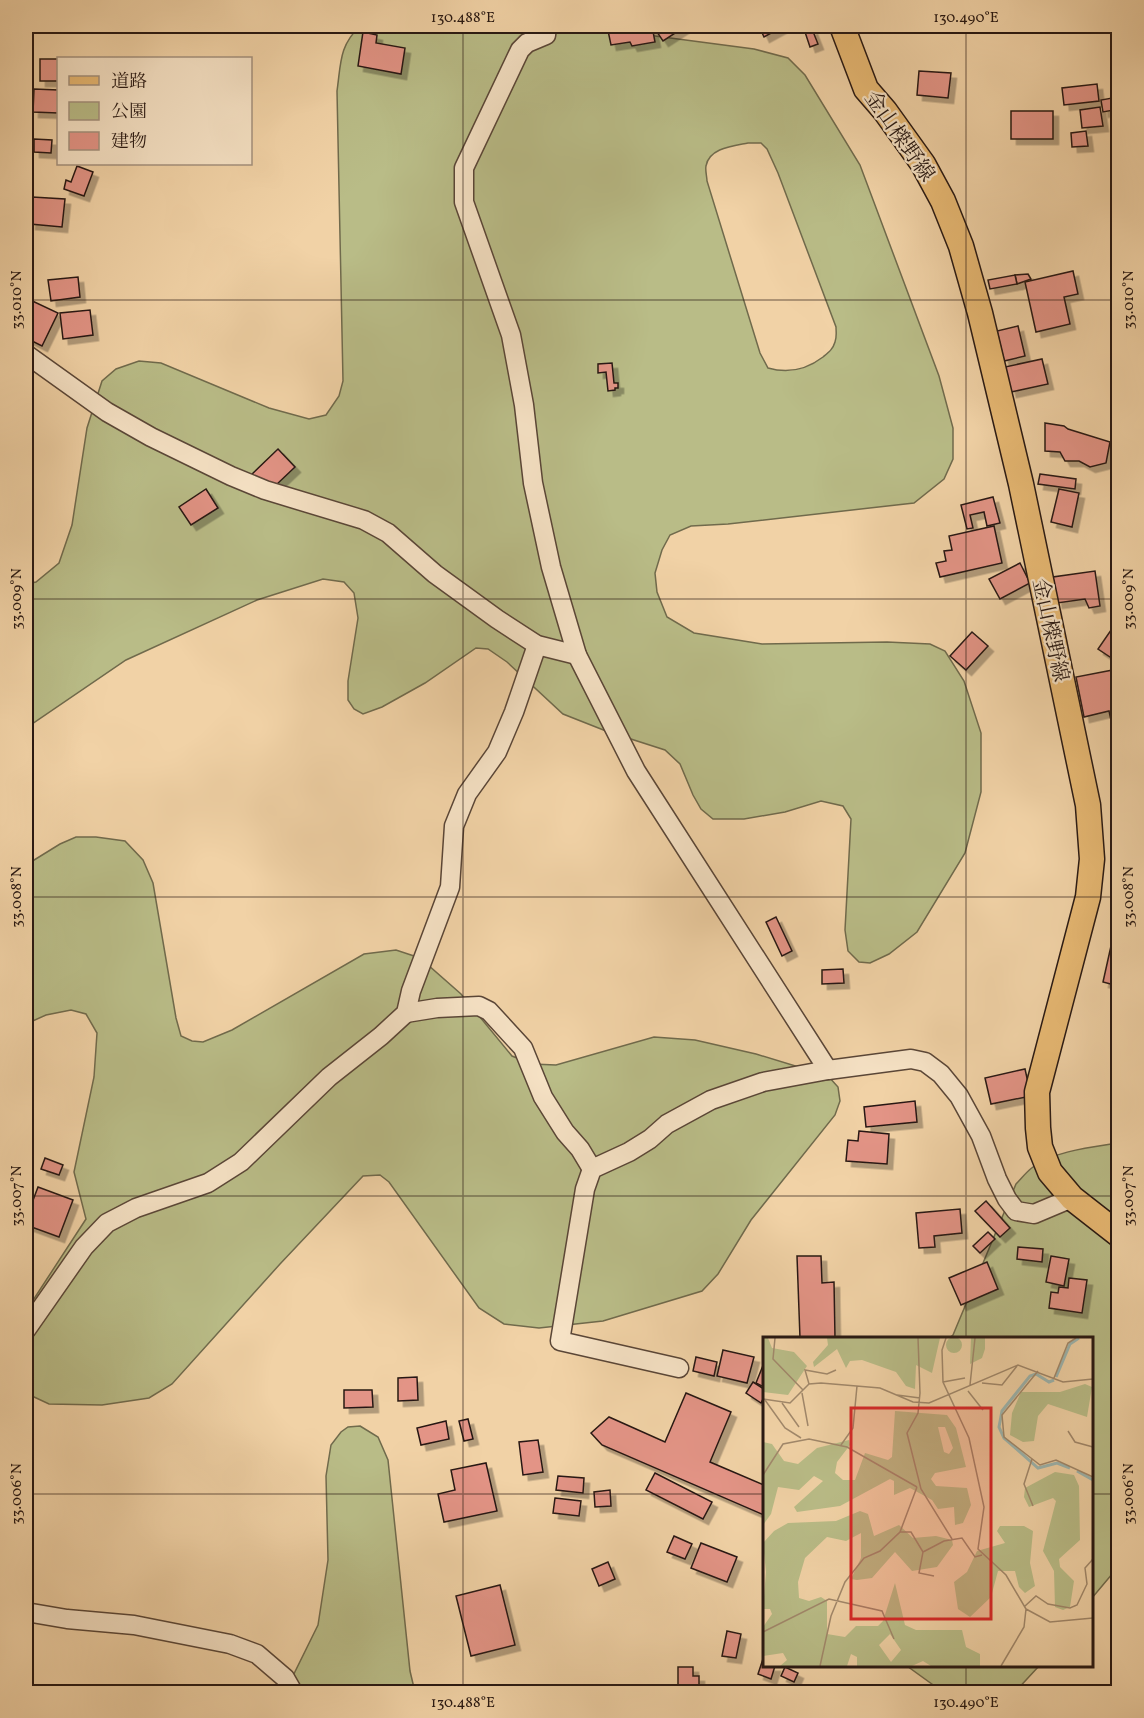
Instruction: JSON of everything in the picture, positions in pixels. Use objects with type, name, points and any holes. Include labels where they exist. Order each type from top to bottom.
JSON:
[{"type":"main road","name":"金山檪野線","points":[[842,26],[866,89],[885,111],[923,164],[943,201],[962,246],[1021,484],[1088,805],[1092,859],[1088,897],[1037,1092],[1040,1147],[1050,1172],[1072,1198],[1119,1234]]},
{"type":"street","points":[[547,26],[546,35],[527,43],[520,50],[464,168],[464,202],[511,335],[524,405],[533,483],[551,567],[577,655],[636,771],[828,1070]]},
{"type":"street","points":[[26,354],[107,412],[151,437],[265,490],[364,520],[388,533],[435,574],[537,645],[577,655]]},
{"type":"street","points":[[406,1013],[411,991],[450,887],[454,826],[467,794],[498,752],[537,645]]},
{"type":"street","points":[[26,1330],[84,1247],[107,1223],[136,1208],[208,1183],[242,1162],[329,1077],[406,1013],[437,1008],[479,1006],[489,1011],[523,1048],[543,1097],[592,1169]]},
{"type":"street","points":[[679,1368],[560,1341],[585,1189],[592,1169],[629,1152],[668,1124],[711,1100],[763,1082],[828,1070],[911,1059],[925,1062],[941,1074],[959,1096],[981,1137],[997,1179],[1016,1211],[1034,1214],[1072,1198]]},
{"type":"street","points":[[26,1612],[67,1619],[134,1625],[230,1644],[257,1654],[285,1678],[293,1692]]},
{"type":"green space","points":[[360,26],[579,26],[754,49],[788,58],[805,75],[860,165],[939,376],[953,428],[953,459],[944,479],[914,503],[728,524],[691,526],[670,535],[662,550],[655,573],[657,592],[667,617],[694,633],[762,644],[887,642],[930,644],[945,651],[964,681],[981,733],[981,792],[965,853],[917,932],[889,954],[870,963],[859,962],[848,951],[845,930],[851,819],[843,806],[821,801],[785,812],[744,819],[713,819],[701,809],[680,764],[665,750],[563,714],[507,662],[488,649],[476,648],[425,683],[382,707],[363,714],[354,709],[348,700],[348,681],[358,618],[354,593],[344,582],[323,579],[257,600],[126,660],[26,728],[26,584],[36,582],[59,563],[72,525],[87,428],[102,381],[116,369],[139,361],[161,363],[269,408],[309,419],[326,415],[339,396],[343,381],[337,91],[342,55],[353,33]],"holes":[[[761,143],[767,149],[778,173],[836,327],[836,340],[833,347],[817,361],[797,370],[783,371],[768,368],[760,353],[707,181],[706,166],[712,155],[736,145]]]},
{"type":"green space","points":[[76,837],[125,841],[143,860],[153,883],[176,1018],[181,1036],[192,1041],[203,1042],[232,1030],[364,954],[396,950],[420,958],[461,994],[512,1056],[532,1064],[556,1065],[654,1037],[695,1040],[756,1054],[828,1076],[838,1087],[840,1101],[835,1115],[751,1220],[718,1274],[702,1291],[603,1321],[539,1328],[504,1324],[479,1308],[389,1182],[380,1175],[363,1176],[172,1384],[149,1398],[102,1405],[49,1404],[26,1394],[26,1311],[86,1219],[74,1172],[94,1077],[97,1033],[86,1014],[71,1010],[46,1015],[26,1024],[26,865]]},
{"type":"green space","points":[[1118,1143],[1118,1567],[1093,1597],[1093,1337],[950,1337],[1016,1184],[1033,1167],[1052,1157],[1074,1150]]},
{"type":"green space","points":[[360,1426],[378,1437],[388,1460],[410,1671],[415,1692],[285,1692],[318,1625],[328,1560],[326,1476],[331,1445],[348,1427]]},
{"type":"green space","points":[[908,1667],[1038,1667],[1015,1692],[943,1692]]},
{"type":"building","points":[[607,26],[652,26],[655,42],[632,46],[630,42],[611,45]]},
{"type":"building","points":[[653,26],[686,26],[663,41]]},
{"type":"building","points":[[759,26],[784,26],[764,37]]},
{"type":"building","points":[[812,29],[818,44],[810,47],[805,32]]},
{"type":"building","points":[[363,32],[377,35],[376,43],[405,48],[401,74],[358,66]]},
{"type":"building","points":[[40,59],[57,59],[57,81],[40,81]]},
{"type":"building","points":[[919,71],[951,73],[948,98],[917,95]]},
{"type":"building","points":[[1097,84],[1099,101],[1064,105],[1062,88]]},
{"type":"building","points":[[34,89],[57,90],[57,113],[33,112]]},
{"type":"building","points":[[1112,98],[1114,110],[1103,112],[1101,100]]},
{"type":"building","points":[[1100,107],[1103,126],[1082,128],[1080,110]]},
{"type":"building","points":[[1011,111],[1053,111],[1053,139],[1011,139]]},
{"type":"building","points":[[1086,131],[1088,146],[1072,147],[1071,133]]},
{"type":"building","points":[[34,139],[52,140],[51,153],[34,152]]},
{"type":"building","points":[[77,166],[93,172],[84,196],[64,189],[66,180],[71,182]]},
{"type":"building","points":[[32,197],[65,199],[62,227],[30,224]]},
{"type":"building","points":[[1073,271],[1078,294],[1064,297],[1070,324],[1036,332],[1025,282]]},
{"type":"building","points":[[1028,274],[1031,279],[1017,284],[1015,275]]},
{"type":"building","points":[[1015,275],[1017,284],[990,289],[988,280]]},
{"type":"building","points":[[78,277],[80,297],[51,301],[48,280]]},
{"type":"building","points":[[26,298],[58,313],[42,346],[26,338]]},
{"type":"building","points":[[90,310],[93,335],[63,339],[60,313]]},
{"type":"building","points":[[1018,326],[1025,356],[1004,361],[997,331]]},
{"type":"building","points":[[1042,359],[1048,384],[1011,392],[1005,367]]},
{"type":"building","points":[[612,363],[614,383],[618,383],[618,388],[608,391],[606,372],[598,373],[598,364]]},
{"type":"building","points":[[1045,423],[1064,426],[1110,442],[1106,463],[1090,467],[1079,461],[1065,461],[1060,452],[1045,451]]},
{"type":"building","points":[[278,449],[295,467],[275,486],[250,476]]},
{"type":"building","points":[[1040,474],[1076,479],[1075,489],[1038,484]]},
{"type":"building","points":[[206,489],[218,508],[191,525],[179,507]]},
{"type":"building","points":[[1059,489],[1079,493],[1072,527],[1051,522]]},
{"type":"building","points":[[993,497],[1000,523],[987,526],[984,512],[970,515],[973,528],[967,529],[961,505]]},
{"type":"building","points":[[994,526],[1002,563],[940,577],[936,563],[946,561],[944,551],[952,550],[949,536]]},
{"type":"building","points":[[1020,563],[1030,583],[1000,599],[989,579]]},
{"type":"building","points":[[1095,571],[1100,606],[1089,608],[1085,599],[1057,603],[1053,577]]},
{"type":"building","points":[[1118,620],[1118,657],[1116,661],[1098,649]]},
{"type":"building","points":[[972,632],[988,646],[966,670],[950,656]]},
{"type":"building","points":[[1118,669],[1118,724],[1112,725],[1109,711],[1084,717],[1076,677]]},
{"type":"building","points":[[776,917],[792,951],[782,956],[766,922]]},
{"type":"building","points":[[1113,937],[1118,938],[1118,986],[1103,982]]},
{"type":"building","points":[[843,969],[844,983],[822,984],[822,970]]},
{"type":"building","points":[[1025,1069],[1031,1096],[991,1104],[985,1078]]},
{"type":"building","points":[[915,1101],[917,1122],[866,1127],[864,1107]]},
{"type":"building","points":[[859,1131],[889,1134],[887,1164],[846,1161],[848,1140],[858,1141]]},
{"type":"building","points":[[45,1158],[63,1165],[59,1175],[41,1169]]},
{"type":"building","points":[[38,1187],[73,1200],[59,1237],[26,1225],[26,1219]]},
{"type":"building","points":[[986,1201],[1010,1228],[1000,1237],[975,1211]]},
{"type":"building","points":[[960,1209],[962,1233],[934,1236],[935,1247],[919,1248],[916,1213]]},
{"type":"building","points":[[988,1232],[995,1239],[980,1253],[973,1246]]},
{"type":"building","points":[[1018,1247],[1043,1249],[1042,1262],[1017,1259]]},
{"type":"building","points":[[797,1256],[821,1256],[822,1283],[834,1282],[835,1337],[800,1337]]},
{"type":"building","points":[[1051,1256],[1069,1259],[1064,1286],[1046,1282]]},
{"type":"building","points":[[987,1262],[998,1289],[961,1305],[949,1278]]},
{"type":"building","points":[[1069,1278],[1087,1280],[1082,1313],[1049,1308],[1051,1292],[1058,1293],[1059,1287],[1068,1288]]},
{"type":"building","points":[[723,1350],[754,1357],[747,1383],[717,1376]]},
{"type":"building","points":[[696,1357],[717,1362],[714,1376],[693,1371]]},
{"type":"building","points":[[763,1366],[763,1386],[756,1383]]},
{"type":"building","points":[[417,1377],[418,1400],[398,1401],[398,1378]]},
{"type":"building","points":[[753,1382],[763,1388],[761,1403],[746,1393]]},
{"type":"building","points":[[344,1390],[372,1390],[373,1407],[344,1408]]},
{"type":"building","points":[[686,1393],[731,1412],[710,1462],[763,1485],[763,1515],[602,1445],[591,1433],[609,1417],[665,1442]]},
{"type":"building","points":[[468,1419],[473,1439],[464,1441],[459,1421]]},
{"type":"building","points":[[446,1421],[449,1439],[421,1445],[417,1428]]},
{"type":"building","points":[[538,1440],[543,1472],[523,1475],[519,1442]]},
{"type":"building","points":[[486,1463],[497,1511],[444,1522],[438,1494],[455,1490],[451,1470]]},
{"type":"building","points":[[655,1473],[712,1502],[703,1519],[646,1490]]},
{"type":"building","points":[[558,1476],[584,1478],[583,1493],[556,1490]]},
{"type":"building","points":[[610,1490],[611,1506],[595,1507],[594,1492]]},
{"type":"building","points":[[555,1498],[581,1501],[579,1516],[553,1513]]},
{"type":"building","points":[[674,1536],[692,1544],[685,1559],[667,1552]]},
{"type":"building","points":[[701,1543],[737,1557],[727,1582],[691,1568]]},
{"type":"building","points":[[608,1562],[615,1579],[599,1586],[592,1569]]},
{"type":"building","points":[[500,1585],[515,1645],[471,1656],[456,1596]]},
{"type":"building","points":[[727,1631],[741,1634],[736,1658],[722,1656]]},
{"type":"building","points":[[763,1659],[763,1667],[775,1667],[771,1679],[758,1674]]},
{"type":"building","points":[[678,1667],[693,1667],[693,1676],[699,1676],[699,1688],[692,1688],[692,1692],[678,1692]]},
{"type":"building","points":[[785,1667],[798,1673],[794,1682],[781,1676]]}]
